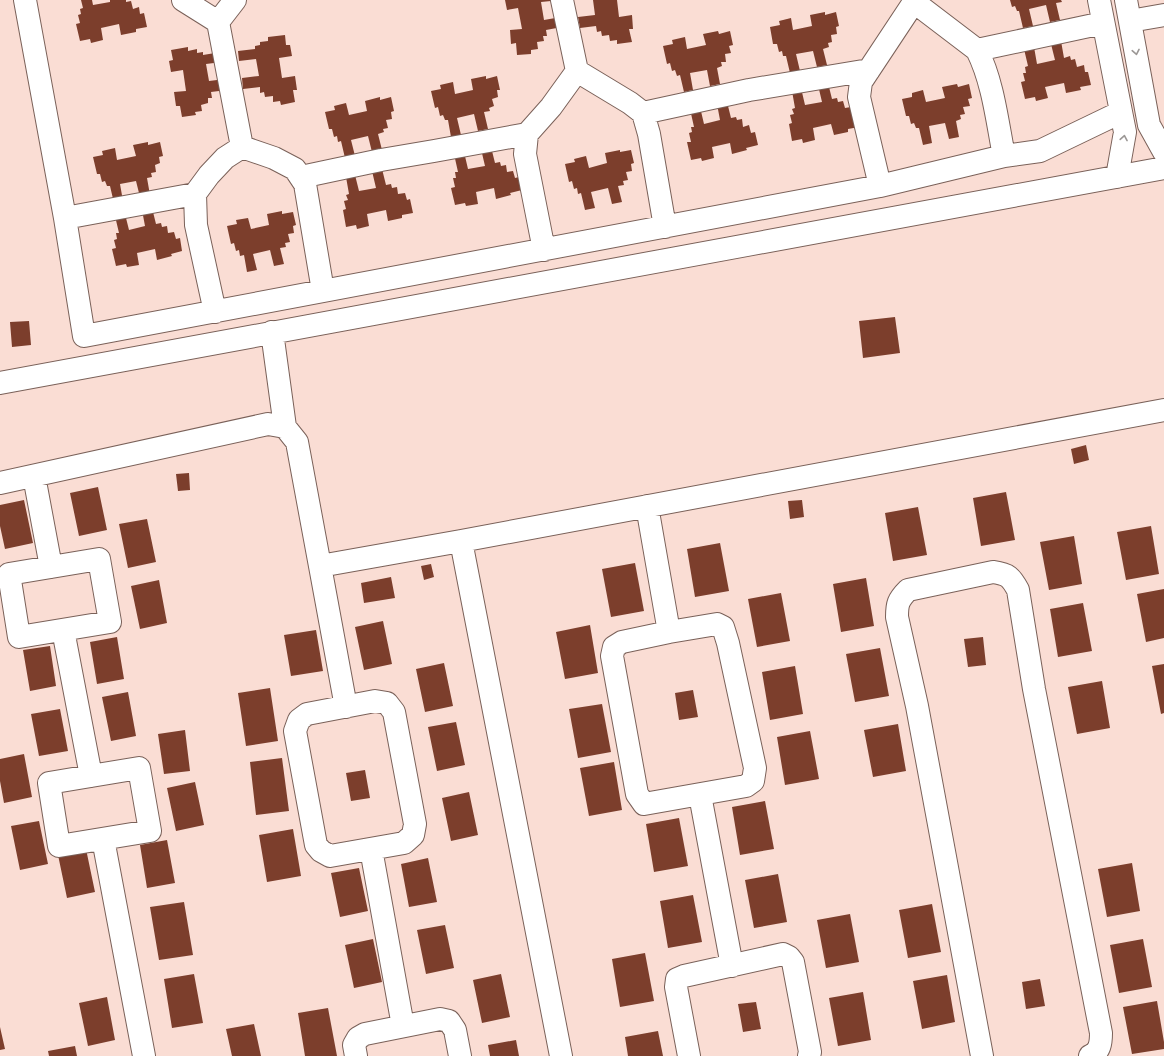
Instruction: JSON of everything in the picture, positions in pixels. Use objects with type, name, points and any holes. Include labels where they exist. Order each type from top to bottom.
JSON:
[{"type":"street","points":[[25,0],[65,218],[84,336],[880,186],[1004,156],[1040,151],[1121,112]]},
{"type":"street","points":[[183,0],[218,22],[225,51],[242,147]]},
{"type":"street","points":[[218,22],[236,0]]},
{"type":"street","points":[[562,0],[577,71],[630,103],[643,113],[649,134],[665,227]]},
{"type":"street","points":[[1099,0],[1125,132],[1117,176]]},
{"type":"street","points":[[1126,0],[1149,125],[1164,152]]},
{"type":"street","points":[[880,186],[859,97],[861,82],[914,1],[978,50],[990,84],[1004,156]]},
{"type":"street","points":[[1130,21],[1164,15]]},
{"type":"street","points":[[978,50],[1103,22]]},
{"type":"street","points":[[643,113],[749,90],[869,70]]},
{"type":"street","points":[[544,250],[525,154],[527,134],[551,107],[577,71]]},
{"type":"street","points":[[301,177],[381,160],[527,134]]},
{"type":"street","points":[[215,312],[196,225],[195,194],[209,175],[225,158],[242,147]]},
{"type":"street","points":[[242,147],[274,158],[295,169],[305,184],[324,291]]},
{"type":"street","points":[[0,383],[1164,168]]},
{"type":"street","points":[[65,218],[195,194]]},
{"type":"street","points":[[272,332],[285,427],[297,442],[346,707]]},
{"type":"street","points":[[320,566],[1164,410]]},
{"type":"street","points":[[0,483],[268,424],[285,427]]},
{"type":"street","points":[[34,476],[52,567]]},
{"type":"street","points":[[647,506],[669,632]]},
{"type":"street","points":[[461,541],[561,1056]]},
{"type":"street","points":[[99,559],[110,622],[19,637],[9,574],[52,567],[99,559]]},
{"type":"street","points":[[982,1056],[919,714],[897,617],[897,606],[901,597],[908,590],[993,572],[1003,573],[1013,580],[1018,590],[1034,688],[1101,1033],[1101,1044],[1096,1054],[1090,1056]]},
{"type":"street","points":[[717,624],[723,627],[728,643],[755,768],[753,781],[746,786],[700,794],[644,804],[636,794],[612,656],[614,647],[622,642],[717,624]]},
{"type":"street","points":[[63,630],[91,776]]},
{"type":"street","points":[[375,701],[387,703],[394,712],[415,824],[412,835],[404,843],[372,849],[330,856],[321,851],[316,845],[295,731],[299,720],[306,714],[375,701]]},
{"type":"street","points":[[139,768],[150,831],[103,839],[59,846],[49,783],[139,768]]},
{"type":"street","points":[[700,794],[732,966]]},
{"type":"street","points":[[103,839],[144,1056]]},
{"type":"street","points":[[372,849],[403,1026]]},
{"type":"street","points":[[689,1056],[676,987],[677,979],[684,976],[783,954],[789,957],[793,962],[810,1052],[809,1056]]},
{"type":"street","points":[[356,1056],[354,1045],[358,1038],[364,1034],[440,1019],[449,1021],[455,1030],[460,1056]]},
{"type":"building","points":[[81,0],[92,0],[93,5],[110,2],[110,0],[126,0],[126,2],[131,1],[133,9],[139,7],[140,14],[144,13],[147,27],[136,29],[136,32],[121,35],[119,24],[101,28],[103,40],[91,43],[90,39],[80,41],[76,24],[80,23],[78,15],[81,14],[80,9],[83,8]]},
{"type":"building","points":[[505,0],[551,0],[541,2],[544,20],[561,17],[562,27],[546,30],[547,36],[543,36],[544,41],[537,42],[538,49],[531,50],[531,54],[517,55],[516,43],[511,44],[510,30],[522,29],[518,8],[507,10]]},
{"type":"building","points":[[593,0],[617,0],[619,17],[632,15],[633,29],[629,29],[632,42],[617,44],[617,40],[610,41],[609,35],[602,36],[601,31],[597,32],[596,26],[580,28],[578,17],[595,15]]},
{"type":"building","points":[[1010,0],[1061,0],[1062,2],[1056,3],[1060,20],[1050,22],[1046,5],[1029,9],[1033,26],[1023,28],[1019,11],[1017,11],[1015,6],[1012,7]]},
{"type":"building","points":[[825,12],[825,15],[836,12],[839,26],[836,27],[837,34],[831,35],[832,42],[828,43],[829,47],[823,49],[827,65],[817,67],[813,51],[796,54],[800,71],[790,73],[786,56],[783,56],[782,51],[779,52],[777,44],[773,44],[770,27],[780,25],[779,21],[791,18],[793,30],[812,26],[810,15]]},
{"type":"building","points":[[718,31],[719,34],[730,31],[733,45],[729,46],[731,53],[725,54],[726,62],[721,62],[722,66],[717,68],[720,84],[710,86],[707,70],[690,73],[693,90],[684,92],[680,75],[677,76],[675,70],[672,71],[670,63],[667,64],[663,46],[673,44],[672,40],[685,37],[687,49],[706,45],[703,34]]},
{"type":"building","points":[[285,35],[286,45],[290,45],[292,56],[279,58],[282,78],[295,76],[297,90],[293,90],[295,102],[281,105],[280,101],[273,102],[273,96],[265,97],[264,92],[260,93],[260,87],[243,89],[242,78],[259,76],[256,59],[239,61],[238,51],[255,49],[255,46],[260,45],[260,42],[268,41],[268,37]]},
{"type":"building","points":[[1061,41],[1064,58],[1070,56],[1071,60],[1075,59],[1077,67],[1084,65],[1085,72],[1088,72],[1091,85],[1080,87],[1081,90],[1066,93],[1064,83],[1045,87],[1048,98],[1036,101],[1035,97],[1025,99],[1021,82],[1025,81],[1023,73],[1026,73],[1025,67],[1028,66],[1024,49],[1034,47],[1037,64],[1055,60],[1051,44]]},
{"type":"building","points":[[188,47],[188,51],[197,49],[197,53],[203,52],[203,55],[221,52],[222,62],[206,64],[209,81],[225,79],[227,90],[211,92],[212,98],[208,98],[208,103],[201,105],[202,111],[195,112],[196,115],[182,117],[180,106],[176,106],[174,92],[186,91],[183,70],[171,72],[169,61],[173,60],[171,50]]},
{"type":"building","points":[[486,76],[486,79],[497,76],[500,90],[497,90],[498,97],[492,99],[494,106],[489,108],[490,111],[484,112],[488,129],[478,131],[474,114],[457,118],[461,135],[451,137],[448,120],[445,120],[443,115],[440,116],[438,107],[435,108],[431,91],[441,89],[440,85],[453,82],[455,94],[473,90],[471,79]]},
{"type":"building","points":[[828,83],[832,99],[837,98],[838,102],[843,101],[845,108],[851,107],[859,127],[848,129],[848,132],[834,135],[831,124],[813,128],[815,140],[803,143],[802,139],[792,141],[789,124],[792,123],[790,115],[794,114],[792,109],[795,108],[792,91],[801,88],[805,105],[822,102],[818,85]]},
{"type":"building","points":[[957,84],[958,87],[969,84],[972,98],[968,99],[970,106],[963,107],[965,114],[960,115],[961,119],[956,121],[959,137],[949,139],[945,123],[929,126],[932,143],[923,145],[919,128],[916,128],[914,123],[911,124],[909,116],[906,116],[902,99],[912,97],[912,93],[923,90],[926,102],[945,98],[942,87]]},
{"type":"building","points":[[380,97],[380,100],[391,97],[394,111],[391,112],[392,119],[386,120],[388,128],[383,129],[384,132],[378,134],[382,150],[372,152],[368,136],[351,140],[355,156],[345,158],[341,141],[338,142],[337,136],[334,137],[332,129],[329,129],[325,112],[335,110],[334,106],[346,103],[349,115],[367,111],[365,101]]},
{"type":"building","points":[[727,102],[731,118],[736,117],[737,120],[742,119],[743,127],[749,125],[751,133],[755,132],[758,145],[732,154],[730,143],[712,147],[714,158],[702,161],[701,158],[691,160],[687,142],[691,142],[689,133],[692,132],[691,127],[694,127],[690,109],[700,107],[704,124],[720,120],[717,104]]},
{"type":"building","points":[[148,142],[148,145],[160,142],[163,156],[159,157],[160,163],[155,165],[156,172],[151,173],[152,177],[147,178],[150,195],[140,197],[136,181],[120,184],[123,201],[114,203],[110,186],[107,186],[105,181],[102,182],[100,174],[97,174],[93,157],[103,155],[102,151],[115,148],[117,160],[136,156],[133,145]]},
{"type":"building","points":[[491,147],[495,163],[500,162],[501,166],[506,165],[507,172],[513,171],[515,178],[519,177],[522,190],[496,199],[494,188],[476,192],[478,204],[466,206],[465,203],[455,205],[451,188],[455,187],[453,178],[456,178],[455,172],[458,172],[454,154],[464,152],[468,169],[485,166],[481,149]]},
{"type":"building","points":[[620,150],[620,152],[631,150],[634,163],[631,164],[632,171],[626,172],[628,180],[623,181],[624,185],[618,186],[622,202],[612,204],[608,188],[591,192],[595,208],[585,210],[581,193],[578,194],[577,188],[574,189],[572,181],[569,182],[565,164],[575,162],[574,159],[586,156],[589,168],[607,163],[605,153]]},
{"type":"building","points":[[382,169],[386,185],[391,184],[392,188],[397,187],[398,194],[405,193],[407,200],[410,199],[413,213],[402,215],[402,218],[388,221],[386,210],[367,214],[369,226],[357,229],[356,225],[346,227],[343,210],[346,209],[344,201],[348,200],[346,195],[349,194],[346,177],[355,175],[359,191],[376,188],[372,171]]},
{"type":"building","points":[[152,208],[156,224],[161,223],[162,227],[167,226],[168,233],[174,232],[176,239],[180,238],[182,251],[171,254],[172,256],[157,260],[155,249],[137,253],[139,265],[127,267],[126,264],[116,266],[112,249],[116,248],[114,240],[117,239],[116,233],[119,233],[115,216],[125,214],[129,230],[145,226],[142,210]]},
{"type":"building","points":[[282,211],[282,214],[293,212],[296,225],[293,226],[294,233],[288,234],[290,242],[285,243],[286,247],[280,248],[284,264],[274,266],[270,250],[253,254],[257,270],[247,272],[244,255],[240,256],[239,250],[236,251],[234,243],[231,244],[227,226],[237,224],[236,220],[248,218],[251,229],[269,225],[267,214]]},
{"type":"building","points":[[895,317],[900,353],[863,358],[859,321]]},
{"type":"building","points":[[29,321],[31,345],[12,347],[10,322]]},
{"type":"building","points":[[1086,445],[1089,460],[1074,464],[1071,449]]},
{"type":"building","points":[[189,473],[190,490],[178,491],[176,474]]},
{"type":"building","points":[[98,487],[107,530],[79,536],[70,493]]},
{"type":"building","points":[[1006,492],[1015,540],[981,546],[973,498]]},
{"type":"building","points":[[24,500],[33,543],[5,549],[0,526],[0,505]]},
{"type":"building","points":[[802,500],[804,517],[790,519],[788,501]]},
{"type":"building","points":[[918,507],[927,555],[893,561],[885,513]]},
{"type":"building","points":[[147,519],[156,562],[128,568],[119,524]]},
{"type":"building","points":[[1151,526],[1159,574],[1126,580],[1117,532]]},
{"type":"building","points":[[1074,536],[1082,584],[1049,590],[1040,542]]},
{"type":"building","points":[[720,543],[729,591],[695,597],[687,549]]},
{"type":"building","points":[[635,563],[644,611],[611,617],[602,569]]},
{"type":"building","points":[[431,564],[434,577],[424,580],[421,566]]},
{"type":"building","points":[[391,577],[395,598],[364,603],[361,583]]},
{"type":"building","points":[[866,578],[874,626],[841,632],[833,584]]},
{"type":"building","points":[[159,580],[167,623],[140,629],[131,586]]},
{"type":"building","points":[[1164,589],[1164,638],[1146,642],[1137,594]]},
{"type":"building","points":[[781,593],[790,641],[757,647],[748,599]]},
{"type":"building","points":[[1083,603],[1092,651],[1058,657],[1050,609]]},
{"type":"building","points":[[383,621],[392,664],[364,670],[355,627]]},
{"type":"building","points":[[590,625],[598,673],[565,679],[556,632]]},
{"type":"building","points":[[316,630],[323,671],[291,676],[284,635]]},
{"type":"building","points":[[117,637],[124,679],[97,684],[90,642]]},
{"type":"building","points":[[983,637],[986,665],[968,667],[964,639]]},
{"type":"building","points":[[50,646],[56,686],[30,691],[23,650]]},
{"type":"building","points":[[880,648],[889,696],[855,702],[846,654]]},
{"type":"building","points":[[444,663],[453,706],[425,712],[416,669]]},
{"type":"building","points":[[1164,664],[1164,713],[1161,714],[1152,666]]},
{"type":"building","points":[[795,666],[803,714],[770,720],[762,672]]},
{"type":"building","points":[[1102,681],[1110,728],[1077,734],[1068,687]]},
{"type":"building","points":[[270,688],[278,741],[246,746],[238,693]]},
{"type":"building","points":[[693,690],[698,717],[679,720],[675,693]]},
{"type":"building","points":[[128,692],[136,736],[111,741],[102,697]]},
{"type":"building","points":[[602,704],[611,752],[578,758],[569,709]]},
{"type":"building","points":[[60,709],[68,751],[39,756],[31,714]]},
{"type":"building","points":[[456,722],[465,765],[437,771],[428,727]]},
{"type":"building","points":[[898,724],[906,771],[873,777],[864,730]]},
{"type":"building","points":[[185,730],[190,771],[164,774],[158,734]]},
{"type":"building","points":[[810,731],[819,779],[785,785],[777,737]]},
{"type":"building","points":[[24,754],[32,797],[4,803],[0,781],[0,759]]},
{"type":"building","points":[[282,758],[289,811],[256,815],[250,762]]},
{"type":"building","points":[[614,762],[622,810],[589,816],[580,768]]},
{"type":"building","points":[[365,770],[370,798],[351,801],[346,773]]},
{"type":"building","points":[[195,782],[204,825],[176,831],[167,788]]},
{"type":"building","points":[[469,792],[478,835],[451,841],[442,798]]},
{"type":"building","points":[[765,801],[774,849],[740,855],[732,807]]},
{"type":"building","points":[[679,818],[688,866],[654,872],[646,824]]},
{"type":"building","points":[[39,821],[48,864],[20,870],[11,826]]},
{"type":"building","points":[[293,829],[301,876],[267,882],[259,835]]},
{"type":"building","points":[[167,840],[175,883],[147,888],[140,845]]},
{"type":"building","points":[[86,849],[95,892],[67,898],[58,855]]},
{"type":"building","points":[[428,858],[437,902],[409,907],[401,864]]},
{"type":"building","points":[[1132,863],[1140,911],[1107,917],[1098,869]]},
{"type":"building","points":[[359,868],[368,911],[340,917],[331,873]]},
{"type":"building","points":[[778,874],[787,922],[754,928],[745,880]]},
{"type":"building","points":[[693,895],[702,942],[668,948],[660,901]]},
{"type":"building","points":[[184,902],[193,955],[159,960],[150,907]]},
{"type":"building","points":[[932,904],[941,952],[908,958],[899,910]]},
{"type":"building","points":[[850,914],[859,962],[826,968],[817,920]]},
{"type":"building","points":[[445,925],[454,968],[426,974],[417,930]]},
{"type":"building","points":[[373,939],[382,982],[354,988],[345,945]]},
{"type":"building","points":[[1143,939],[1152,987],[1119,993],[1110,945]]},
{"type":"building","points":[[645,953],[654,1001],[620,1007],[612,959]]},
{"type":"building","points":[[194,974],[203,1023],[172,1028],[164,979]]},
{"type":"building","points":[[501,974],[510,1017],[482,1023],[473,980]]},
{"type":"building","points":[[947,975],[955,1022],[922,1029],[913,981]]},
{"type":"building","points":[[1040,979],[1045,1006],[1026,1009],[1022,982]]},
{"type":"building","points":[[863,992],[871,1040],[838,1046],[829,998]]},
{"type":"building","points":[[107,997],[115,1040],[88,1046],[79,1003]]},
{"type":"building","points":[[1157,1001],[1164,1049],[1132,1054],[1123,1007]]},
{"type":"building","points":[[756,1002],[761,1029],[743,1032],[738,1004]]},
{"type":"building","points":[[328,1008],[337,1056],[305,1056],[298,1013]]},
{"type":"building","points":[[254,1024],[261,1056],[232,1056],[226,1029]]},
{"type":"building","points":[[0,1027],[5,1049],[0,1050]]},
{"type":"building","points":[[658,1031],[663,1056],[628,1056],[625,1037]]},
{"type":"building","points":[[516,1040],[519,1056],[490,1056],[488,1045]]},
{"type":"building","points":[[75,1046],[77,1056],[49,1056],[48,1051]]}]
